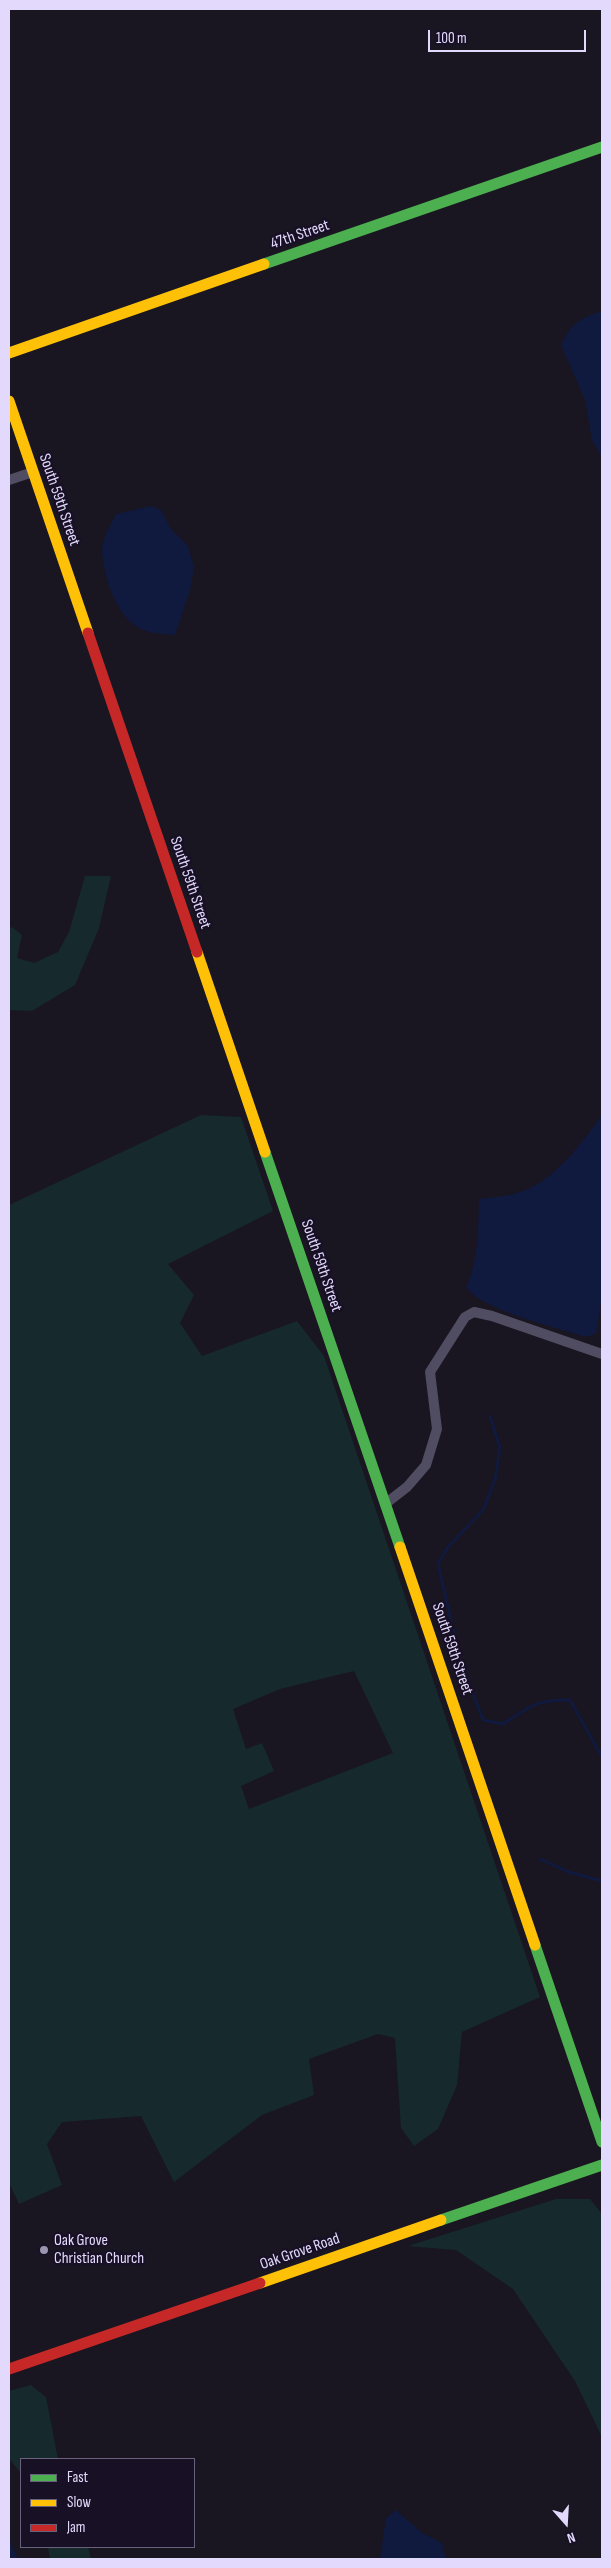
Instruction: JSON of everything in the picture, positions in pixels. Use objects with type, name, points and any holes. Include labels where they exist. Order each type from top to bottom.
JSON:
[{"type":"main road","name":"47th Street","points":[[9,353],[602,147]]},
{"type":"main road","name":"South 59th Street","points":[[9,401],[602,2142]]},
{"type":"main road","name":"Oak Grove Road","points":[[9,2369],[602,2165]]},
{"type":"street","points":[[9,480],[33,472]]},
{"type":"street","points":[[385,1504],[413,1482],[426,1465],[437,1429],[430,1372],[465,1317],[474,1312],[492,1316],[602,1354]]},
{"type":"green space","points":[[85,876],[111,876],[99,928],[75,985],[32,1011],[9,1010],[9,929],[12,927],[22,935],[17,958],[34,963],[58,952],[69,932]]},
{"type":"green space","points":[[201,1115],[241,1117],[273,1211],[168,1264],[194,1295],[180,1323],[202,1356],[297,1321],[324,1356],[540,1997],[462,2032],[457,2085],[438,2129],[414,2146],[401,2128],[395,2038],[378,2034],[309,2059],[314,2095],[262,2115],[174,2182],[141,2116],[62,2122],[47,2144],[62,2185],[19,2204],[9,2183],[9,1205]],"holes":[[[354,1671],[393,1753],[249,1809],[241,1786],[274,1771],[262,1743],[246,1749],[233,1709],[280,1689]]]},
{"type":"green space","points":[[556,2199],[590,2199],[602,2214],[602,2437],[575,2381],[513,2289],[456,2250],[408,2246]]},
{"type":"green space","points":[[31,2385],[46,2397],[58,2458],[20,2458],[20,2472],[9,2459],[9,2391]]},
{"type":"green space","points":[[48,2548],[88,2548],[91,2559],[50,2559]]},
{"type":"water","points":[[602,311],[602,458],[592,440],[585,400],[561,345],[572,327],[587,317]]},
{"type":"water","points":[[151,506],[161,510],[171,529],[188,546],[194,567],[190,590],[175,635],[145,631],[129,621],[122,613],[112,593],[105,571],[102,546],[116,514]]},
{"type":"water","points":[[602,1115],[602,1295],[596,1334],[586,1337],[503,1311],[474,1295],[466,1287],[476,1255],[479,1199],[516,1193],[539,1183],[560,1167]]},
{"type":"water","points":[[396,2510],[421,2532],[442,2543],[446,2559],[380,2559],[386,2518]]},
{"type":"water","points":[[9,2539],[18,2559],[9,2559]]},
{"type":"waterway","points":[[490,1416],[500,1448],[495,1480],[483,1510],[448,1547],[438,1564],[460,1659],[483,1720],[503,1724],[534,1705],[549,1701],[570,1700],[602,1757]]},
{"type":"waterway","points":[[540,1859],[569,1872],[602,1881]]},
{"type":"traffic: fast","points":[[264,264],[602,147]]},
{"type":"traffic: fast","points":[[265,1152],[400,1547]]},
{"type":"traffic: fast","points":[[535,1945],[602,2142]]},
{"type":"traffic: fast","points":[[441,2220],[602,2165]]},
{"type":"traffic: slow","points":[[9,353],[264,264]]},
{"type":"traffic: slow","points":[[9,401],[88,633]]},
{"type":"traffic: slow","points":[[197,952],[265,1152]]},
{"type":"traffic: slow","points":[[400,1547],[535,1945]]},
{"type":"traffic: slow","points":[[260,2283],[441,2220]]},
{"type":"traffic: jam","points":[[88,633],[197,952]]},
{"type":"traffic: jam","points":[[9,2369],[260,2283]]},
{"type":"place","name":"Oak Grove Christian Church","points":[[44,2250]]}]
